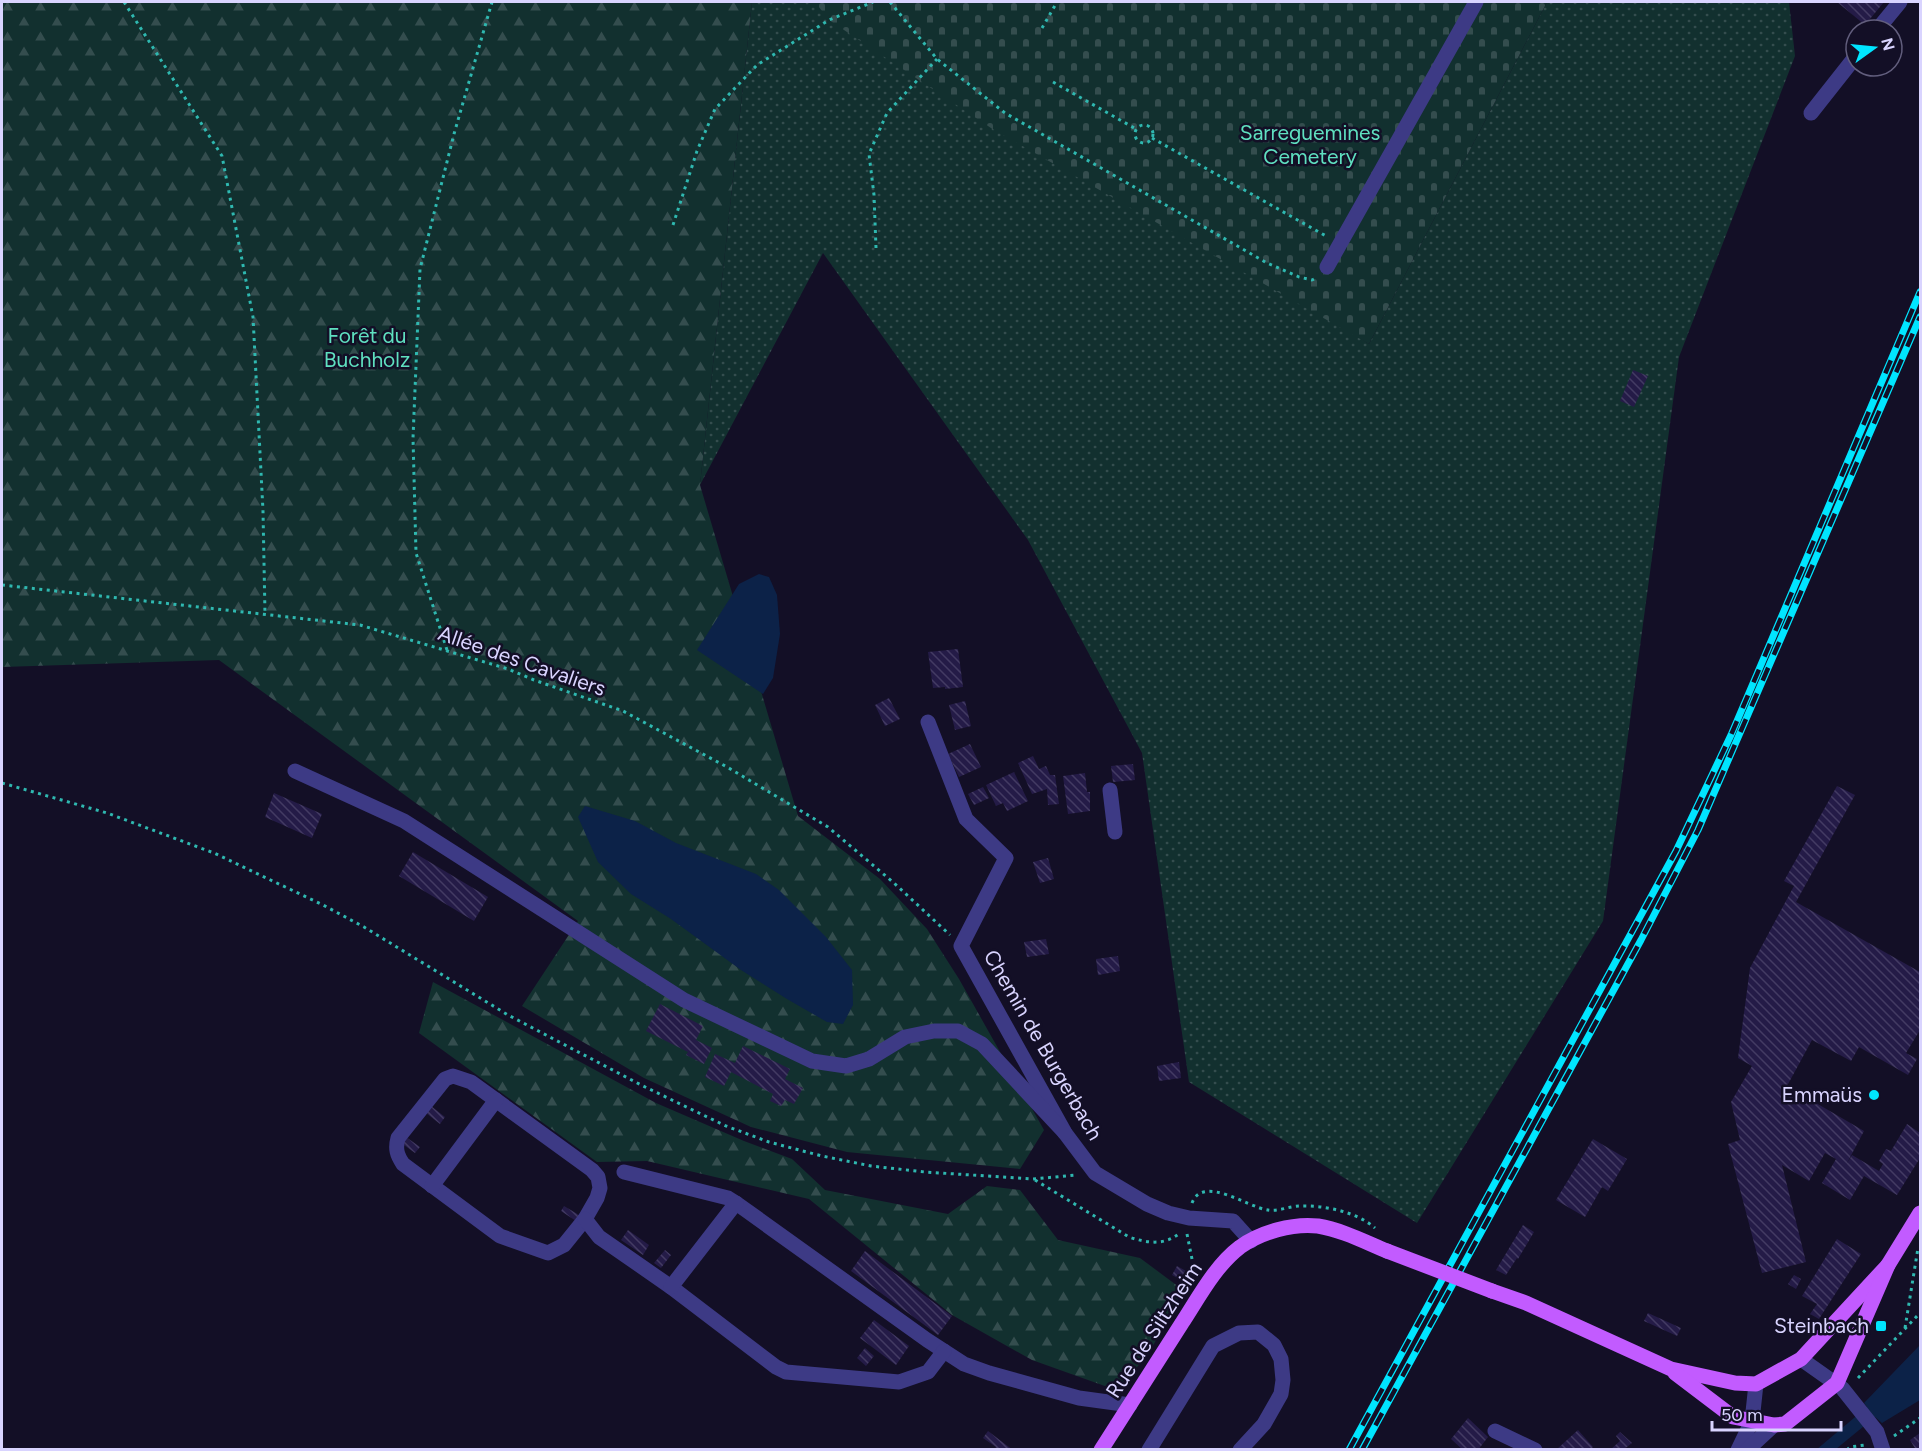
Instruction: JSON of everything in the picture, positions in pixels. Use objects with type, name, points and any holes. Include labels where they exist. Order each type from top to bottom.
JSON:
[{"type":"main road","points":[[1671,1369],[1735,1383],[1756,1384],[1801,1359],[1888,1265],[1920,1212]]},
{"type":"main road","name":"Rue de Siltzheim","points":[[1101,1449],[1199,1297],[1225,1262],[1251,1240],[1279,1229],[1317,1226],[1340,1232],[1526,1303],[1671,1369]]},
{"type":"main road","points":[[1671,1369],[1733,1417],[1774,1425],[1785,1424],[1845,1393],[1888,1265]]},
{"type":"street","points":[[1327,267],[1476,2]]},
{"type":"street","points":[[1887,18],[1900,2]]},
{"type":"street","points":[[1811,112],[1844,71]]},
{"type":"street","name":"Chemin de Burgerbach","points":[[928,722],[966,819],[1006,858],[961,946],[1065,1133],[1095,1173],[1147,1204],[1168,1213],[1189,1218],[1233,1221],[1251,1240]]},
{"type":"street","points":[[295,771],[404,821],[684,1000],[812,1061],[846,1066],[868,1059],[905,1037],[934,1031],[958,1031],[982,1044],[1065,1133]]},
{"type":"street","points":[[1110,790],[1115,832]]},
{"type":"street","points":[[453,1076],[471,1082],[592,1170],[598,1177],[600,1188],[585,1219],[564,1245],[548,1253],[500,1236],[432,1186],[403,1164],[397,1154],[396,1146],[398,1138],[446,1079],[453,1076]]},
{"type":"street","points":[[432,1186],[496,1100]]},
{"type":"street","points":[[624,1172],[728,1198],[964,1364],[1079,1398],[1130,1405]]},
{"type":"street","points":[[671,1287],[736,1203]]},
{"type":"street","points":[[585,1219],[599,1237],[786,1372],[899,1382],[928,1372],[944,1351]]},
{"type":"street","points":[[1149,1449],[1213,1346],[1239,1333],[1258,1332],[1274,1345],[1281,1359],[1283,1380],[1281,1394],[1264,1424],[1239,1449]]},
{"type":"street","points":[[1801,1359],[1845,1393],[1880,1441]]},
{"type":"street","points":[[1738,1449],[1752,1421],[1756,1384]]},
{"type":"street","points":[[1747,1449],[1774,1425]]},
{"type":"street","points":[[1495,1431],[1535,1449]]},
{"type":"path","points":[[124,2],[222,156],[253,316],[263,512],[265,614]]},
{"type":"path","points":[[447,650],[416,553],[413,438],[420,269],[454,134],[492,2]]},
{"type":"path","points":[[673,225],[715,108],[757,65],[829,20],[873,2]]},
{"type":"path","points":[[890,2],[937,58],[1005,113],[1267,263],[1312,280],[1326,273],[1327,267]]},
{"type":"path","points":[[1042,28],[1057,2]]},
{"type":"path","points":[[876,248],[874,195],[869,154],[887,113],[937,58]]},
{"type":"path","points":[[1053,82],[1136,129]]},
{"type":"path","points":[[1139,126],[1149,126],[1152,129],[1152,138],[1149,142],[1140,142],[1135,134],[1136,129],[1139,126]]},
{"type":"path","points":[[1152,138],[1340,244]]},
{"type":"path","name":"Allée des Cavaliers","points":[[2,585],[360,625],[508,669],[623,711],[727,767],[828,827],[894,883],[961,946]]},
{"type":"path","points":[[2,783],[107,813],[214,853],[334,911],[508,1015],[643,1086],[726,1126],[769,1142],[871,1166],[925,1172],[1033,1179],[1095,1173]]},
{"type":"path","points":[[1033,1179],[1129,1237],[1144,1242],[1167,1241],[1184,1230],[1188,1235],[1199,1297]]},
{"type":"path","points":[[1905,1329],[1918,1243]]},
{"type":"path","points":[[1864,1371],[1920,1312]]},
{"type":"path","points":[[1880,1441],[1920,1418]]},
{"type":"green space","name":"Forêt du Buchholz","points":[[2,2],[752,2],[700,485],[798,816],[880,879],[927,929],[959,979],[1044,1130],[1020,1169],[847,1152],[751,1127],[644,1078],[522,1006],[578,921],[219,660],[2,667]]},
{"type":"green space","points":[[752,2],[841,2],[1369,344],[1547,2],[1789,2],[1795,56],[1679,357],[1603,921],[1417,1223],[1189,1082],[1142,753],[1028,540],[823,253],[700,485]]},
{"type":"green space","name":"Sarreguemines Cemetery","points":[[815,2],[1547,2],[1369,344],[991,128],[829,20]]},
{"type":"green space","points":[[433,982],[656,1103],[792,1159],[825,1190],[948,1214],[987,1186],[1020,1190],[1058,1240],[1140,1258],[1183,1290],[1148,1355],[1116,1390],[1032,1360],[952,1315],[809,1199],[647,1161],[597,1162],[419,1033]]},
{"type":"water","points":[[759,574],[769,577],[777,595],[780,634],[773,678],[763,694],[697,650],[739,584]]},
{"type":"water","points":[[585,806],[635,821],[676,843],[756,874],[779,890],[826,937],[852,970],[853,1005],[843,1024],[827,1022],[787,999],[631,894],[598,862],[578,817]]},
{"type":"water","points":[[1920,1345],[1920,1400],[1882,1423],[1875,1417],[1836,1449],[1816,1450],[1867,1407],[1864,1403]]},
{"type":"building","points":[[1837,2],[1884,2],[1871,18],[1856,18]]},
{"type":"building","points":[[1633,370],[1648,376],[1634,407],[1620,401]]},
{"type":"building","points":[[958,649],[963,687],[933,688],[928,652]]},
{"type":"building","points":[[889,698],[900,719],[885,726],[875,705]]},
{"type":"building","points":[[965,701],[971,726],[955,730],[949,705]]},
{"type":"building","points":[[970,744],[981,767],[959,777],[948,754]]},
{"type":"building","points":[[1033,756],[1039,769],[1046,766],[1050,775],[1055,775],[1059,804],[1048,805],[1047,789],[1032,794],[1018,763]]},
{"type":"building","points":[[1133,764],[1135,780],[1113,782],[1111,766]]},
{"type":"building","points":[[1014,772],[1028,801],[1007,811],[1003,803],[996,806],[986,785]]},
{"type":"building","points":[[1085,773],[1087,792],[1090,792],[1090,811],[1068,814],[1063,776]]},
{"type":"building","points":[[1837,786],[1855,795],[1796,902],[1920,972],[1920,1030],[1906,1053],[1917,1059],[1908,1075],[1859,1047],[1851,1061],[1812,1040],[1787,1086],[1864,1131],[1846,1165],[1852,1155],[1879,1171],[1883,1164],[1879,1161],[1886,1149],[1891,1151],[1907,1124],[1920,1133],[1920,1158],[1897,1195],[1864,1176],[1850,1200],[1822,1183],[1836,1159],[1825,1153],[1809,1181],[1782,1165],[1806,1262],[1762,1273],[1728,1144],[1740,1140],[1731,1102],[1752,1066],[1738,1058],[1750,968],[1794,886],[1784,881]]},
{"type":"building","points":[[983,787],[989,798],[974,805],[968,794]]},
{"type":"building","points":[[274,793],[322,814],[312,838],[265,817]]},
{"type":"building","points":[[413,852],[488,897],[474,921],[399,876]]},
{"type":"building","points":[[1048,858],[1054,879],[1040,883],[1033,862]]},
{"type":"building","points":[[1046,939],[1049,954],[1027,957],[1024,942]]},
{"type":"building","points":[[1118,956],[1120,971],[1098,975],[1096,959]]},
{"type":"building","points":[[660,1004],[703,1026],[696,1040],[712,1048],[704,1064],[686,1055],[688,1052],[646,1031]]},
{"type":"building","points":[[743,1046],[790,1069],[785,1079],[803,1088],[794,1104],[785,1100],[781,1106],[770,1101],[773,1094],[731,1072],[724,1086],[705,1077],[715,1054],[735,1063]]},
{"type":"building","points":[[1179,1062],[1181,1078],[1159,1081],[1157,1066]]},
{"type":"building","points":[[431,1106],[445,1117],[440,1124],[426,1113]]},
{"type":"building","points":[[406,1137],[420,1147],[415,1153],[401,1143]]},
{"type":"building","points":[[1593,1139],[1627,1159],[1608,1191],[1602,1187],[1585,1217],[1556,1200]]},
{"type":"building","points":[[564,1206],[579,1215],[576,1221],[561,1211]]},
{"type":"building","points":[[1523,1225],[1534,1232],[1506,1275],[1496,1270]]},
{"type":"building","points":[[628,1230],[649,1245],[643,1255],[621,1240]]},
{"type":"building","points":[[1837,1239],[1861,1254],[1819,1319],[1810,1314],[1817,1304],[1802,1296]]},
{"type":"building","points":[[665,1250],[671,1255],[661,1268],[654,1263]]},
{"type":"building","points":[[865,1251],[952,1316],[938,1335],[851,1271]]},
{"type":"building","points":[[1177,1266],[1186,1271],[1181,1280],[1172,1275]]},
{"type":"building","points":[[1794,1275],[1801,1279],[1796,1289],[1788,1284]]},
{"type":"building","points":[[1648,1313],[1681,1328],[1677,1336],[1644,1321]]},
{"type":"building","points":[[874,1320],[909,1346],[896,1365],[860,1338]]},
{"type":"building","points":[[865,1348],[874,1356],[866,1366],[857,1358]]},
{"type":"building","points":[[1468,1418],[1488,1437],[1478,1450],[1463,1450],[1451,1439]]},
{"type":"building","points":[[1578,1430],[1593,1447],[1590,1450],[1556,1450]]},
{"type":"building","points":[[988,1431],[1013,1450],[994,1450],[996,1447],[983,1438]]},
{"type":"building","points":[[1620,1432],[1632,1443],[1623,1450],[1610,1450],[1620,1441],[1616,1436]]},
{"type":"building","points":[[1920,1433],[1920,1450],[1916,1450],[1910,1440]]},
{"type":"railway","points":[[1349,1450],[1676,851],[1731,735],[1920,292]]},
{"type":"railway","points":[[1362,1450],[1641,940],[1698,830],[1920,317]]},
{"type":"place","name":"Emmaüs","points":[[1874,1095]]},
{"type":"place","name":"Steinbach","points":[[1881,1326]]}]
